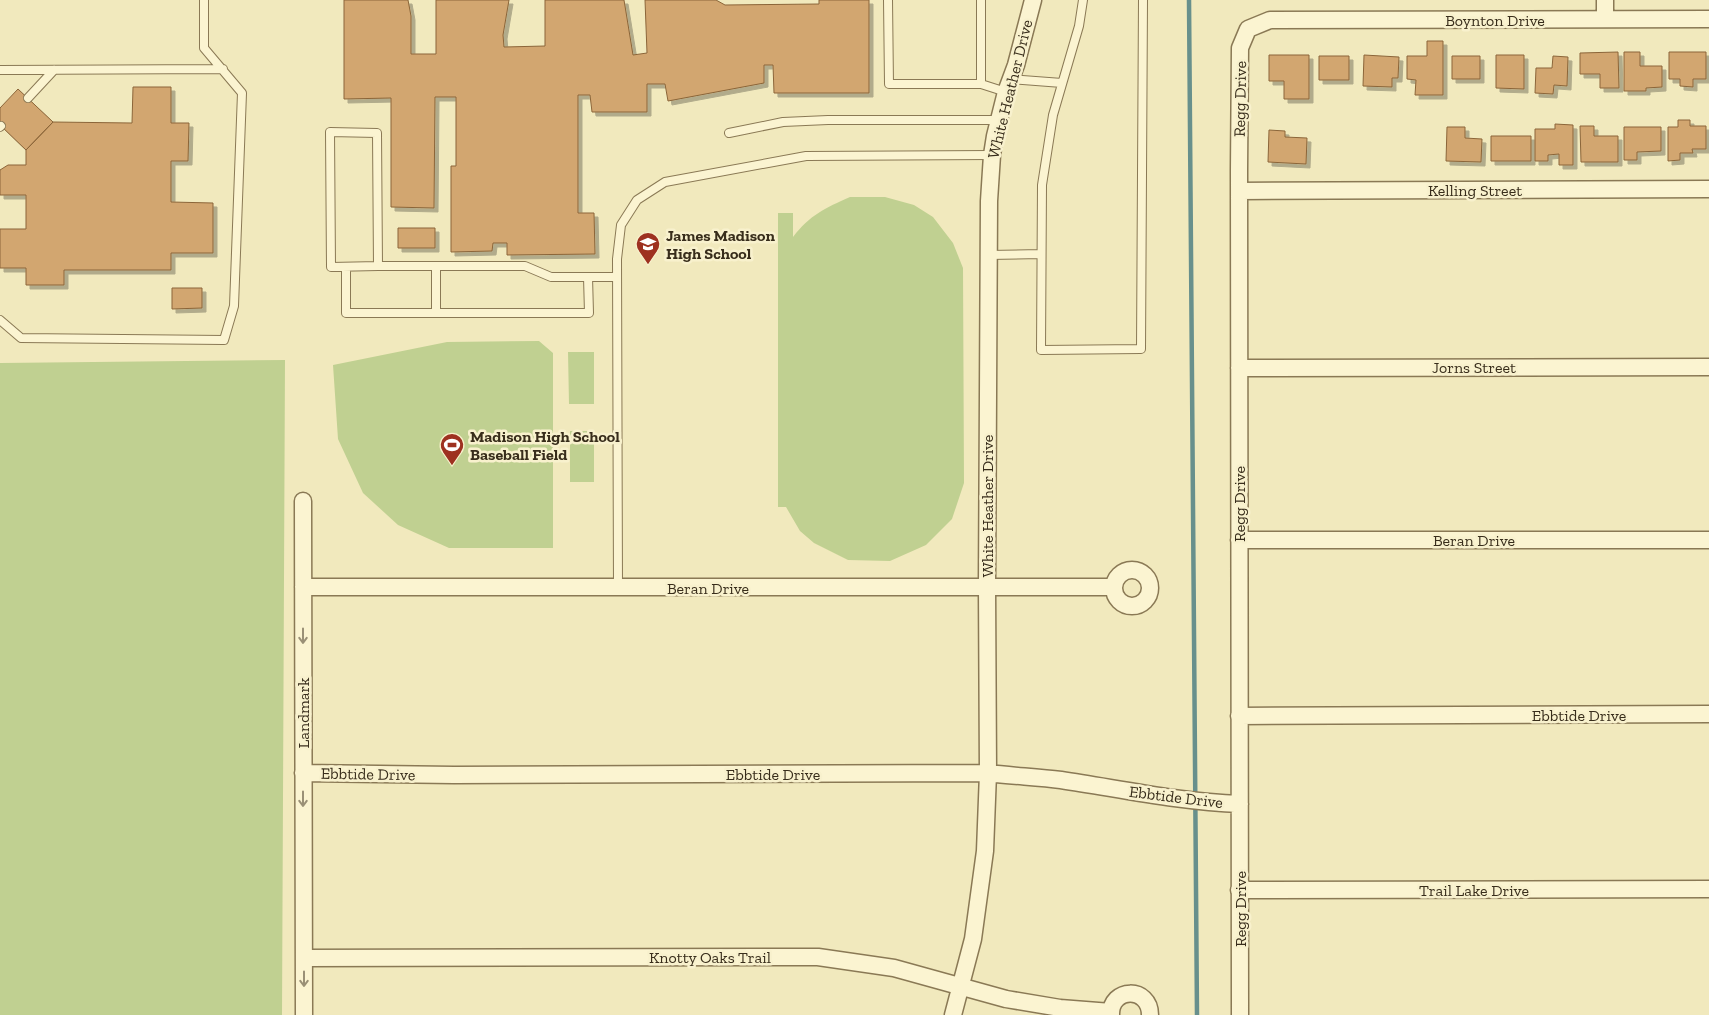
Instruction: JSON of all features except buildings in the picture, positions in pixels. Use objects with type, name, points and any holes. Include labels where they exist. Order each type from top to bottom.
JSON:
[{"type":"street","name":"White Heather Drive","points":[[952,1015],[973,939],[985,851],[988,774],[988,254],[992,155],[999,120],[1033,0]]},
{"type":"street","points":[[1605,0],[1605,19]]},
{"type":"street","name":"Boynton Drive","points":[[1280,20],[1709,19]]},
{"type":"street","name":"Regg Drive","points":[[1240,1015],[1240,48],[1248,29],[1270,20],[1280,20]]},
{"type":"street","name":"Kelling Street","points":[[1240,191],[1709,189]]},
{"type":"street","name":"Jorns Street","points":[[1239,368],[1709,367]]},
{"type":"street","name":"Landmark","points":[[303,501],[304,1015]]},
{"type":"street","name":"Beran Drive","points":[[1239,540],[1709,540]]},
{"type":"street","name":"Beran Drive","points":[[303,588],[1114,588]]},
{"type":"street","name":"Ebbtide Drive","points":[[1239,716],[1709,714]]},
{"type":"street","name":"Ebbtide Drive","points":[[304,773],[454,775],[988,774],[1058,780],[1212,803],[1240,804]]},
{"type":"street","name":"Trail Lake Drive","points":[[1239,890],[1709,889]]},
{"type":"street","name":"Knotty Oaks Trail","points":[[304,958],[818,957],[894,968],[1006,999],[1051,1007],[1111,1014],[1112,1006],[1121,996],[1134,994],[1146,1000],[1150,1015]]},
{"type":"lane","points":[[0,320],[21,338],[224,340],[234,306],[242,93],[204,48],[204,0]]},
{"type":"lane","points":[[888,0],[889,84],[1062,84]]},
{"type":"lane","points":[[981,0],[981,84]]},
{"type":"lane","points":[[1083,0],[1078,26],[1053,115],[1042,185],[1041,350],[1140,349],[1143,0]]},
{"type":"lane","points":[[0,70],[223,69]]},
{"type":"lane","points":[[28,98],[54,70]]},
{"type":"lane","points":[[729,133],[783,122],[999,120]]},
{"type":"lane","points":[[378,266],[377,133],[330,132],[331,267],[525,266],[551,277],[617,277]]},
{"type":"lane","points":[[618,588],[617,259],[621,225],[637,200],[665,182],[806,156],[992,155]]},
{"type":"lane","points":[[988,254],[1041,254]]},
{"type":"lane","points":[[436,266],[436,312]]},
{"type":"lane","points":[[346,267],[346,313],[589,312],[588,277]]},
{"type":"green space","points":[[850,197],[885,197],[914,205],[933,217],[953,243],[963,268],[964,483],[952,519],[926,545],[890,561],[848,560],[814,543],[800,531],[786,507],[778,507],[778,213],[793,213],[793,237],[799,229],[818,213]]},
{"type":"green space","name":"Madison High School Baseball Field","points":[[539,341],[553,353],[553,548],[449,548],[398,525],[363,493],[338,439],[333,365],[447,342]]},
{"type":"green space","points":[[568,352],[594,352],[594,404],[569,404]]},
{"type":"green space","points":[[285,360],[282,1015],[0,1015],[0,363]]},
{"type":"green space","points":[[570,431],[594,431],[594,482],[570,482]]},
{"type":"waterway","points":[[1189,0],[1197,1015]]},
{"type":"place","name":"James Madison High School","points":[[648,265]]},
{"type":"place","name":"Madison High School Baseball Field","points":[[452,466]]}]
